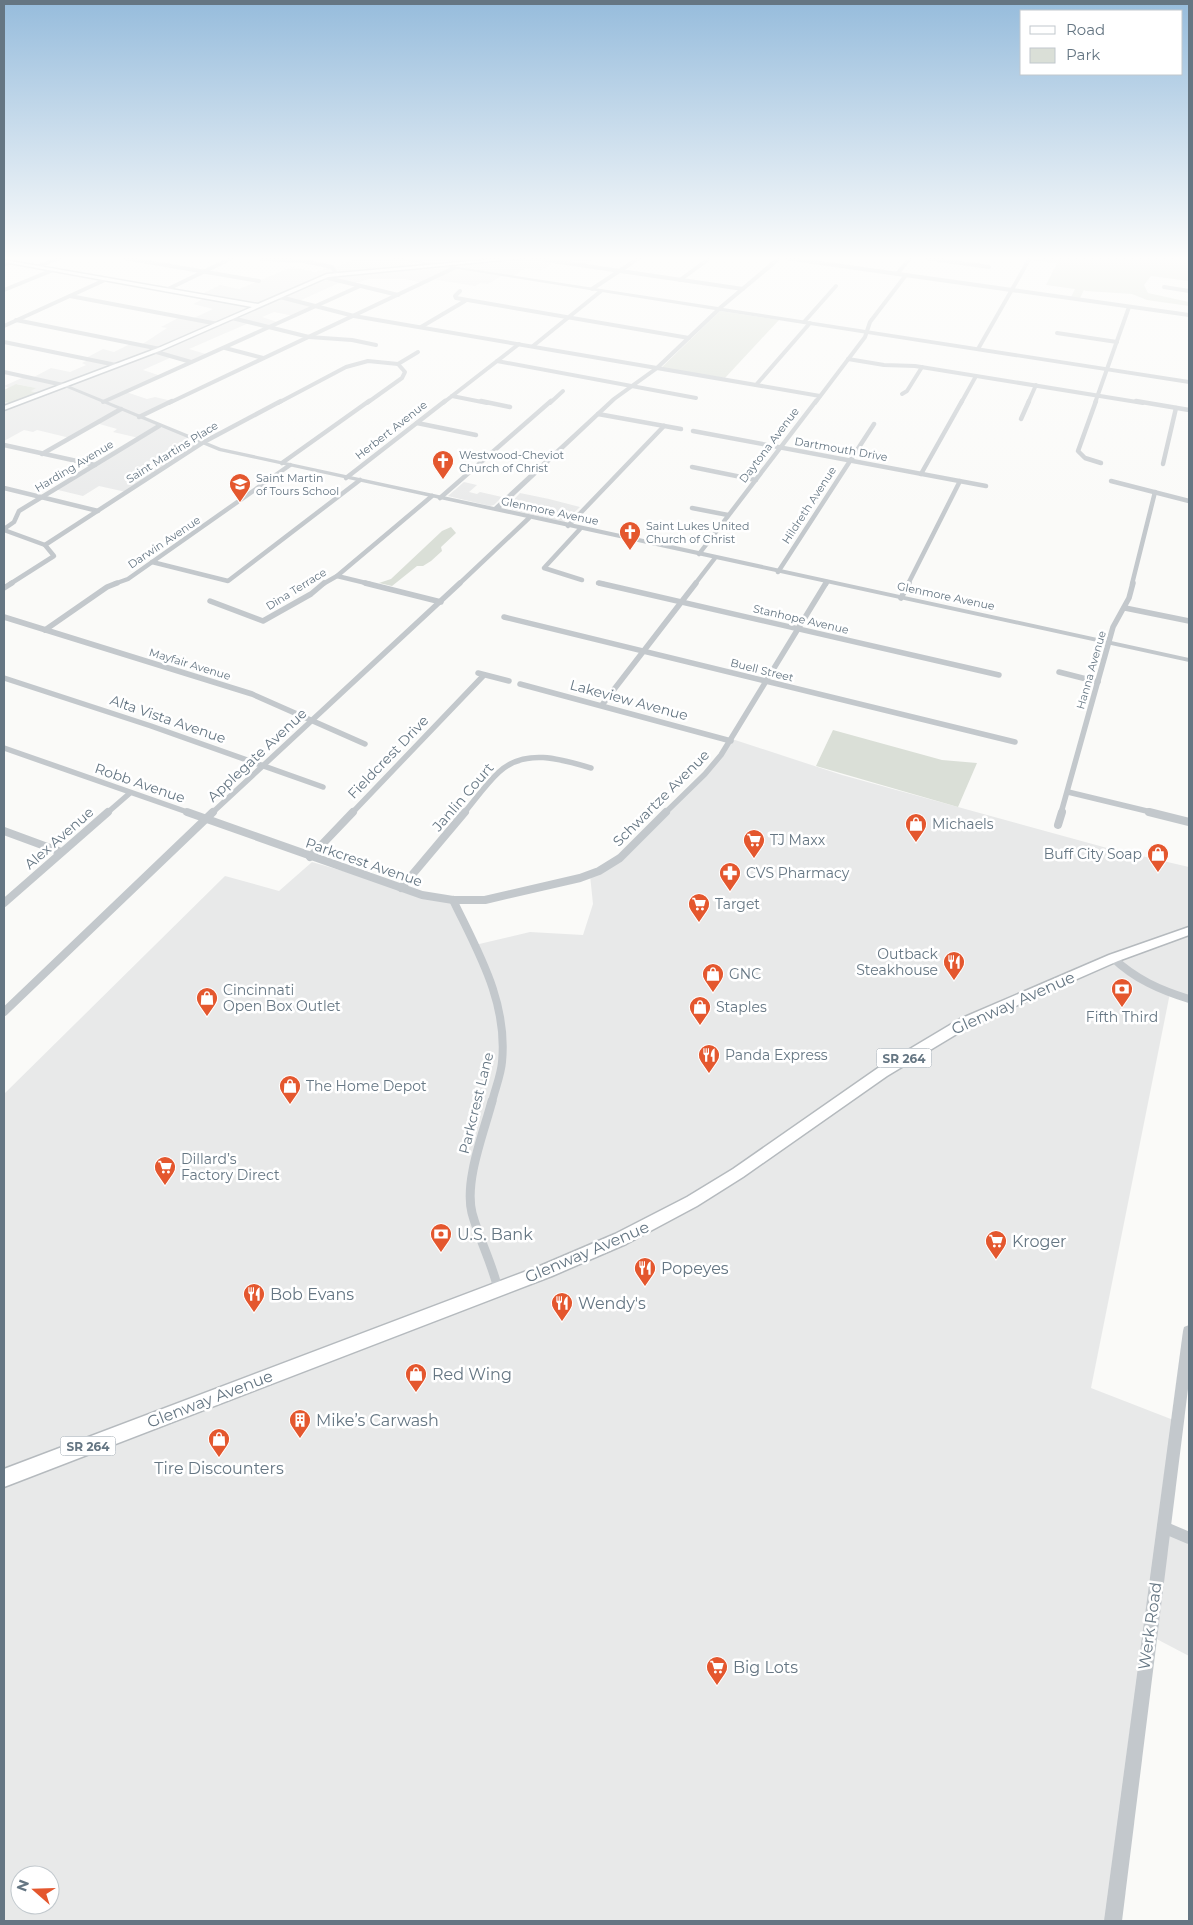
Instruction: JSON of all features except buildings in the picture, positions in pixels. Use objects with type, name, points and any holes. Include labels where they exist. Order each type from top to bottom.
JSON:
[{"type":"main road","points":[[4,408],[160,349]]},
{"type":"main road","name":"Glenway Avenue","points":[[4,1478],[583,1257],[660,1220],[737,1173],[932,1040],[998,1006],[1114,958],[1189,931]]},
{"type":"street","points":[[32,348],[116,365]]},
{"type":"street","points":[[154,348],[160,349]]},
{"type":"street","points":[[103,402],[225,348],[263,358]]},
{"type":"street","points":[[139,417],[285,348]]},
{"type":"street","name":"Herbert Avenue","points":[[346,478],[514,348]]},
{"type":"street","points":[[543,348],[820,396]]},
{"type":"street","points":[[495,510],[598,414],[657,368],[678,348]]},
{"type":"street","points":[[756,385],[787,348]]},
{"type":"street","name":"Daytona Avenue","points":[[698,554],[857,348]]},
{"type":"street","points":[[970,348],[1189,382]]},
{"type":"street","points":[[1101,462],[1085,459],[1078,451],[1115,348]]},
{"type":"street","points":[[153,352],[192,362]]},
{"type":"street","points":[[282,463],[402,378],[405,372],[398,364],[418,352]]},
{"type":"street","points":[[848,359],[884,365],[922,367],[1189,410]]},
{"type":"street","points":[[497,361],[696,398]]},
{"type":"street","name":"Saint Martins Place","points":[[45,545],[202,443],[346,367],[368,362],[398,364]]},
{"type":"street","points":[[902,394],[907,391],[922,367]]},
{"type":"street","name":"Glenmore Avenue","points":[[5,374],[63,386],[202,443],[290,465],[1189,660]]},
{"type":"street","points":[[921,474],[976,376]]},
{"type":"street","points":[[1021,419],[1036,385]]},
{"type":"street","points":[[440,498],[563,391]]},
{"type":"street","points":[[452,396],[510,407]]},
{"type":"street","points":[[1162,464],[1176,408]]},
{"type":"street","points":[[42,454],[120,409]]},
{"type":"street","points":[[598,414],[681,429]]},
{"type":"street","points":[[416,423],[476,435]]},
{"type":"street","name":"Hildreth Avenue","points":[[778,572],[874,424]]},
{"type":"street","name":"Harding Avenue","points":[[4,530],[14,522],[19,511],[160,426]]},
{"type":"street","points":[[568,526],[664,426]]},
{"type":"street","name":"Dartmouth Drive","points":[[693,431],[986,486]]},
{"type":"street","points":[[4,445],[95,465]]},
{"type":"street","name":"Darwin Avenue","points":[[45,630],[107,587],[128,578],[152,562],[290,465]]},
{"type":"street","points":[[692,467],[756,480]]},
{"type":"street","name":"Herbert Avenue","points":[[152,562],[228,581],[360,480]]},
{"type":"street","points":[[902,598],[960,481]]},
{"type":"street","points":[[1111,482],[1189,501]]},
{"type":"street","points":[[4,488],[98,511]]},
{"type":"street","name":"Hanna Avenue","points":[[1058,825],[1109,643],[1115,624],[1125,608],[1156,492]]},
{"type":"street","points":[[337,576],[432,496]]},
{"type":"street","points":[[692,508],[728,515]]},
{"type":"street","name":"Applegate Avenue","points":[[4,1012],[206,819],[529,518]]},
{"type":"street","points":[[580,529],[544,568],[582,580]]},
{"type":"street","points":[[4,530],[45,545],[54,556],[4,588]]},
{"type":"street","points":[[602,705],[715,558]]},
{"type":"street","points":[[337,576],[441,602]]},
{"type":"street","name":"Dina Terrace","points":[[210,601],[264,621],[311,594],[328,580],[337,576]]},
{"type":"street","name":"Schwartze Avenue","points":[[453,900],[474,901],[499,898],[580,878],[610,865],[705,774],[730,741],[827,582]]},
{"type":"street","name":"Stanhope Avenue","points":[[598,583],[999,675]]},
{"type":"street","points":[[1125,608],[1189,621]]},
{"type":"street","name":"Mayfair Avenue","points":[[4,617],[239,689],[365,744]]},
{"type":"street","name":"Buell Street","points":[[504,617],[1015,742]]},
{"type":"street","points":[[1059,672],[1098,682]]},
{"type":"street","name":"Fieldcrest Drive","points":[[310,857],[481,674],[509,681]]},
{"type":"street","name":"Alta Vista Avenue","points":[[4,678],[134,720],[323,786]]},
{"type":"street","name":"Lakeview Avenue","points":[[520,684],[730,741]]},
{"type":"street","name":"Robb Avenue","points":[[4,748],[268,842]]},
{"type":"street","name":"Janlin Court","points":[[401,888],[499,772],[510,764],[530,758],[549,757],[591,768]]},
{"type":"street","points":[[1068,792],[1189,822]]},
{"type":"street","name":"Alex Avenue","points":[[4,902],[130,793]]},
{"type":"street","points":[[4,831],[61,852]]},
{"type":"street","name":"Parkcrest Avenue","points":[[268,842],[428,897],[453,900]]},
{"type":"street","name":"Parkcrest Lane","points":[[453,900],[492,979],[503,1017],[504,1048],[502,1064],[474,1169],[470,1197],[472,1213],[498,1289]]},
{"type":"street","points":[[1114,958],[1123,968],[1142,982],[1158,990],[1189,999]]},
{"type":"street","name":"Werk Road","points":[[1113,1921],[1189,1331]]},
{"type":"street","points":[[1163,1526],[1189,1538]]},
{"type":"shaded area","points":[[122,348],[192,348],[189,349],[209,355],[191,362],[172,357],[143,370],[161,376],[126,392],[147,399],[155,397],[172,401],[140,416],[202,443],[126,492],[99,486],[83,496],[54,489],[139,438],[113,432],[117,429],[96,423],[70,438],[37,430],[33,432],[24,430],[4,441],[4,402],[14,404],[41,393],[30,391],[35,388],[17,384],[9,388],[4,386],[24,377],[32,378],[51,368],[70,372],[86,365],[82,363],[88,360],[84,359],[103,349],[114,352]]},
{"type":"shaded area","points":[[464,482],[477,485],[469,492],[477,494],[480,492],[502,497],[494,505],[490,506],[448,496]]},
{"type":"shaded area","points":[[520,493],[580,507],[564,522],[512,510],[510,504]]},
{"type":"shaded area","points":[[732,739],[842,775],[1107,848],[1189,867],[1189,998],[1170,993],[1091,1388],[1176,1421],[1163,1526],[1189,1538],[1189,1656],[1149,1635],[1113,1921],[4,1921],[4,1094],[225,876],[279,891],[312,862],[401,888],[453,900],[475,945],[530,932],[583,935],[593,904],[590,875],[610,865],[713,766]]},
{"type":"green space","points":[[682,348],[753,348],[725,378],[661,368]]},
{"type":"green space","points":[[16,384],[36,388],[31,391],[42,394],[14,404],[4,402],[4,390]]},
{"type":"green space","points":[[451,527],[456,533],[441,547],[442,551],[431,561],[423,566],[417,566],[392,586],[379,583],[391,579],[442,531]]},
{"type":"green space","points":[[833,730],[942,760],[977,763],[958,807],[816,766]]},
{"type":"place","name":"Westwood-Cheviot Church of Christ","points":[[443,480]]},
{"type":"place","name":"Saint Martin of Tours School","points":[[240,503]]},
{"type":"place","name":"Saint Lukes United Church of Christ","points":[[630,551]]},
{"type":"place","name":"Michaels","points":[[916,843]]},
{"type":"place","name":"TJ Maxx","points":[[754,859]]},
{"type":"place","name":"Buff City Soap","points":[[1158,873]]},
{"type":"place","name":"CVS Pharmacy","points":[[730,892]]},
{"type":"place","name":"Target","points":[[699,923]]},
{"type":"place","name":"Outback Steakhouse","points":[[954,981]]},
{"type":"place","name":"GNC","points":[[713,993]]},
{"type":"place","name":"Fifth Third","points":[[1122,1008]]},
{"type":"place","name":"Cincinnati Open Box Outlet","points":[[207,1017]]},
{"type":"place","name":"Staples","points":[[700,1026]]},
{"type":"place","name":"Panda Express","points":[[709,1074]]},
{"type":"place","name":"The Home Depot","points":[[290,1105]]},
{"type":"place","name":"Dillard’s Factory Direct","points":[[165,1186]]},
{"type":"place","name":"U.S. Bank","points":[[441,1253]]},
{"type":"place","name":"Kroger","points":[[996,1260]]},
{"type":"place","name":"Popeyes","points":[[645,1287]]},
{"type":"place","name":"Bob Evans","points":[[254,1313]]},
{"type":"place","name":"Wendy's","points":[[562,1322]]},
{"type":"place","name":"Red Wing","points":[[416,1393]]},
{"type":"place","name":"Mike’s Carwash","points":[[300,1439]]},
{"type":"place","name":"Tire Discounters","points":[[219,1458]]},
{"type":"place","name":"Big Lots","points":[[717,1686]]}]
